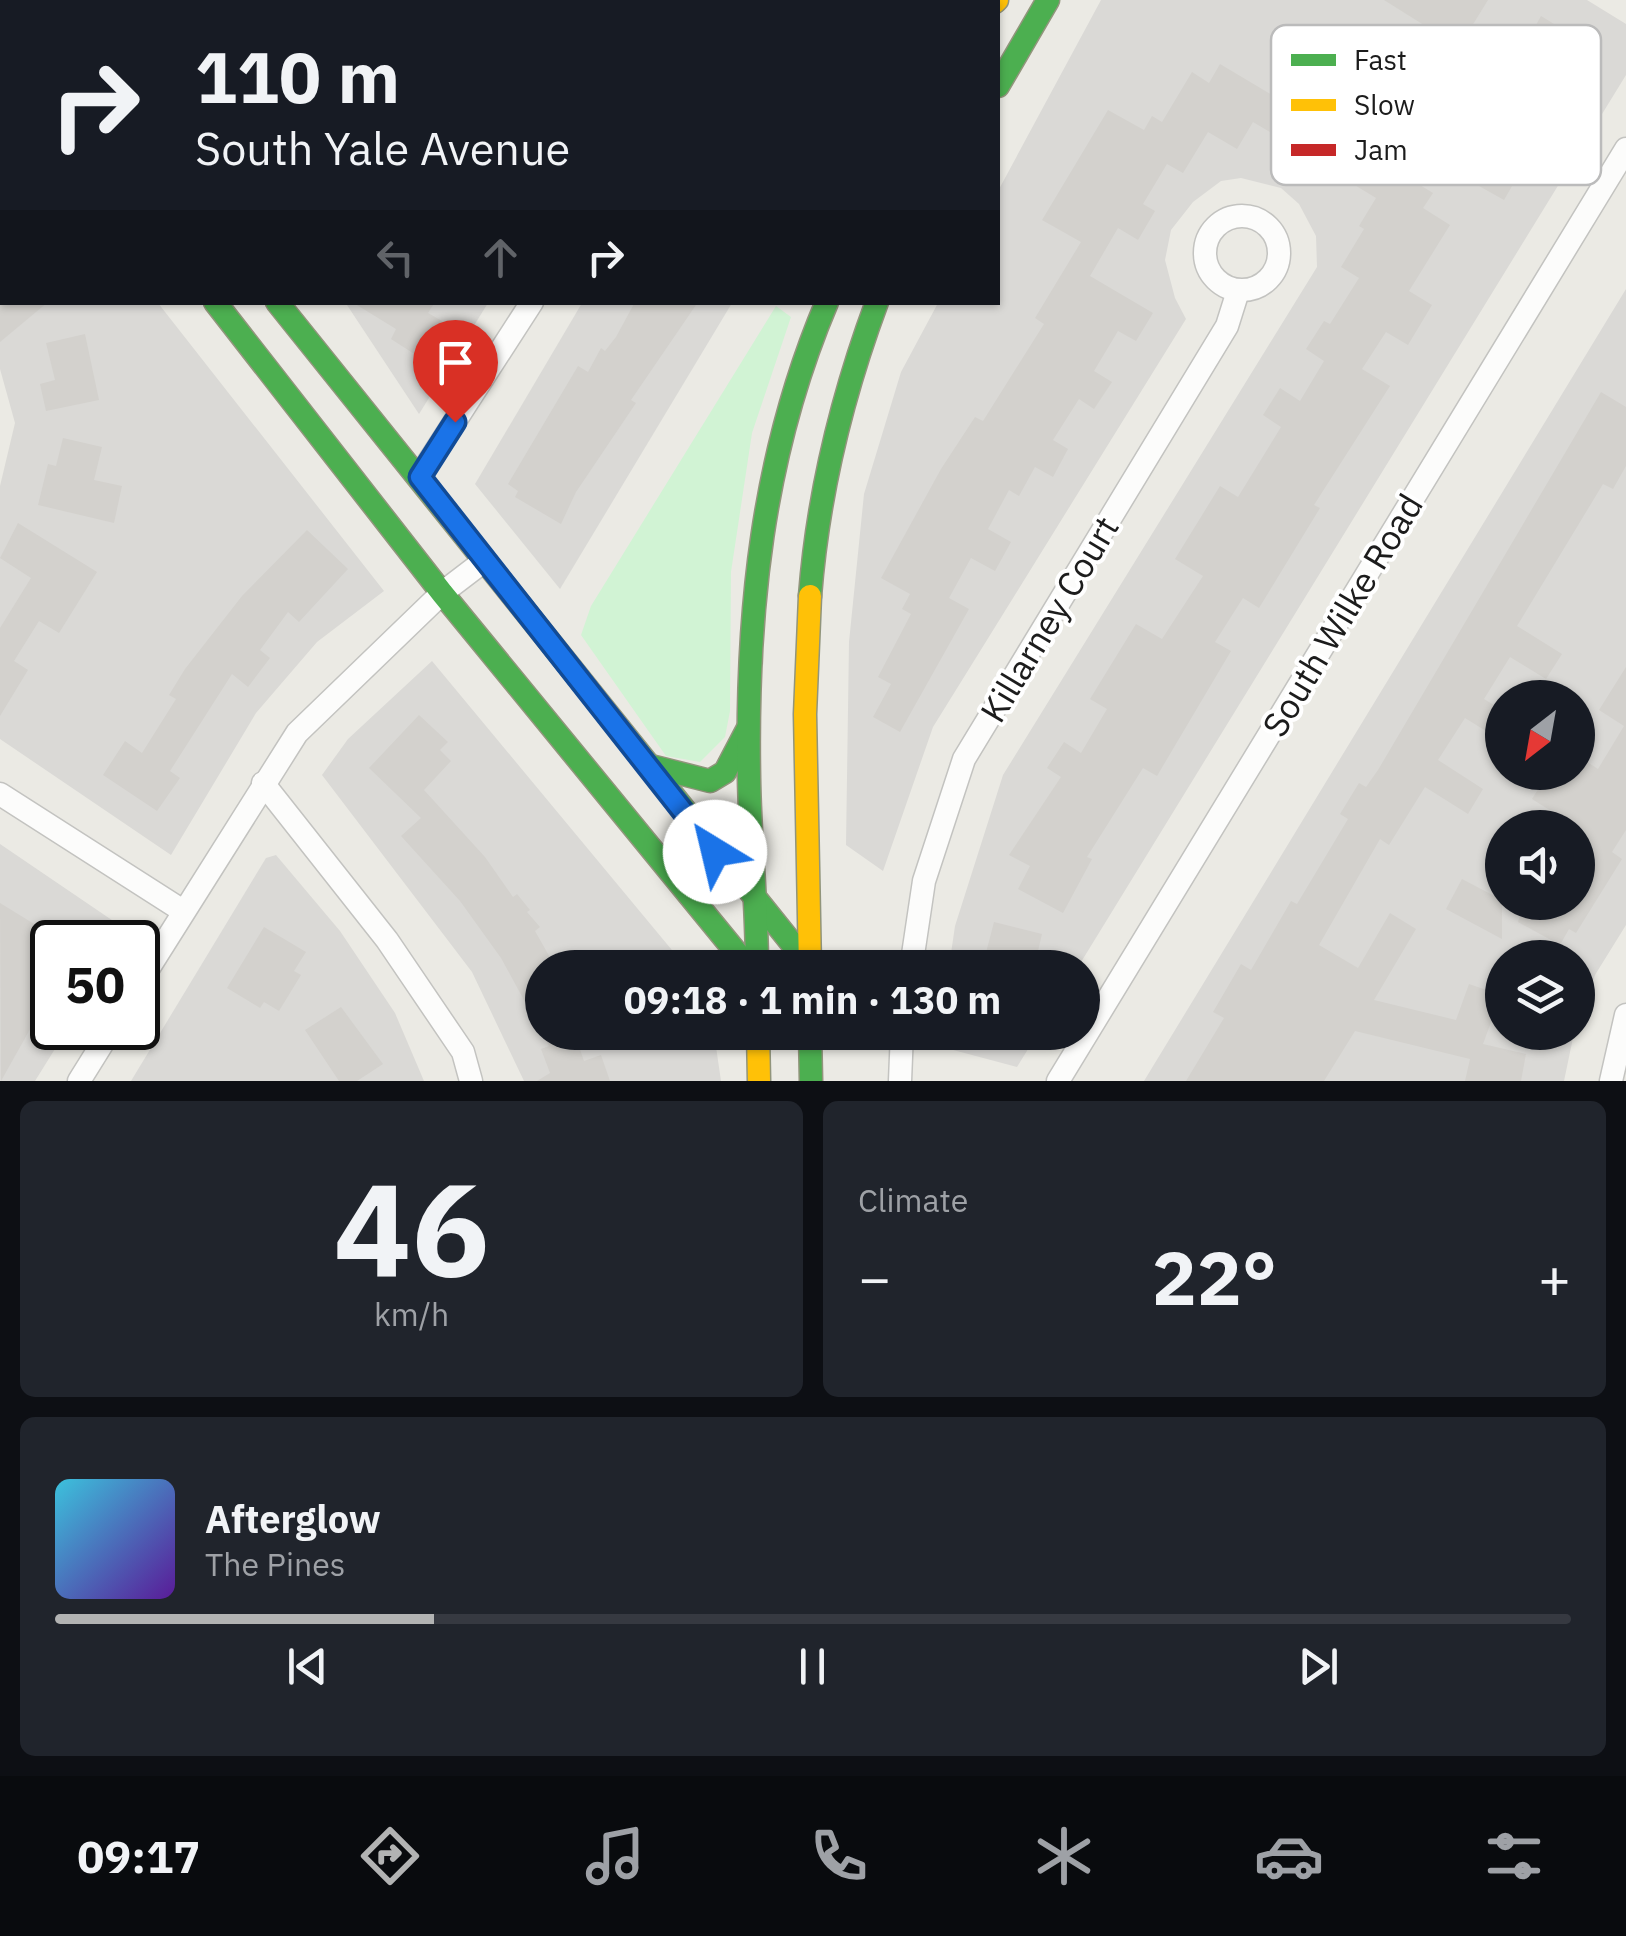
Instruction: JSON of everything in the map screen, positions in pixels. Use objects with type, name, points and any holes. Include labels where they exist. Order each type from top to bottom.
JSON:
[{"type":"main road","points":[[1000,83],[1048,0]]},
{"type":"main road","points":[[217,305],[442,593],[734,950]]},
{"type":"main road","points":[[279,305],[796,950]]},
{"type":"main road","points":[[757,950],[758,902],[749,780],[752,604],[770,474],[804,351],[826,305]]},
{"type":"main road","points":[[810,950],[805,623],[814,528],[838,413],[877,305]]},
{"type":"main road","points":[[651,766],[710,780],[726,772],[750,721]]},
{"type":"main road","points":[[759,1050],[760,1081]]},
{"type":"main road","points":[[810,1050],[811,1081]]},
{"type":"street","name":"South Wilke Road","points":[[1058,1081],[1626,150]]},
{"type":"street","name":"Killarney Court","points":[[914,950],[924,881],[964,759],[1228,326],[1238,291]]},
{"type":"street","points":[[420,477],[530,305]]},
{"type":"street","points":[[160,950],[262,783],[297,734],[442,593],[484,561]]},
{"type":"street","points":[[262,783],[387,940],[463,1052],[471,1081]]},
{"type":"street","points":[[0,794],[184,911]]},
{"type":"street","points":[[1610,1081],[1626,1015]]},
{"type":"street","points":[[79,1081],[98,1050]]},
{"type":"street","points":[[900,1081],[901,1050]]},
{"type":"shaded area","points":[[1101,0],[1587,0],[1626,24],[1626,75],[1601,116],[1601,25],[1271,25],[1271,185],[1558,185],[1088,950],[951,950],[955,926],[1003,775],[1317,267],[1316,236],[1299,204],[1281,188],[1241,178],[1221,181],[1193,202],[1171,230],[1165,260],[1175,298],[1186,319],[933,727],[883,871],[846,845],[849,642],[864,494],[901,372],[937,305],[1000,305],[1000,187]]},
{"type":"shaded area","points":[[1626,289],[1626,925],[1595,975],[1595,940],[1485,940],[1485,1050],[1570,1050],[1564,1081],[1144,1081]]},
{"type":"shaded area","points":[[0,305],[160,305],[384,591],[317,642],[256,713],[171,855],[0,739],[0,486],[15,423],[0,369]]},
{"type":"shaded area","points":[[347,305],[487,305],[419,414]]},
{"type":"shaded area","points":[[581,305],[731,305],[560,589],[475,484]]},
{"type":"shaded area","points":[[432,661],[672,950],[525,950],[525,1050],[716,1050],[721,1081],[524,1081],[472,972],[322,775],[348,739]]},
{"type":"shaded area","points":[[0,844],[112,920],[30,920],[30,1050],[54,1050],[35,1081],[0,1081]]},
{"type":"shaded area","points":[[276,855],[340,931],[395,1013],[424,1081],[131,1081],[150,1050],[160,1050],[160,1033],[266,858]]},
{"type":"shaded area","points":[[953,1050],[1028,1050],[1017,1067]]},
{"type":"green space","points":[[776,306],[791,317],[752,433],[731,572],[730,711],[725,737],[700,762],[666,756],[581,635],[591,606]]},
{"type":"building","points":[[1384,0],[1488,0],[1473,25],[1424,25]]},
{"type":"building","points":[[1541,16],[1556,25],[1536,25]]},
{"type":"building","points":[[1220,64],[1271,94],[1271,133],[1253,122],[1237,149],[1208,132],[1183,173],[1167,164],[1143,204],[1155,211],[1138,240],[1118,228],[1090,276],[1153,313],[1136,341],[1118,331],[1094,371],[1112,382],[1094,409],[1079,399],[1053,440],[1068,449],[1053,477],[1035,467],[1019,496],[1009,490],[988,529],[1011,542],[995,571],[971,558],[949,598],[969,609],[900,732],[873,717],[891,684],[878,677],[911,614],[902,609],[910,594],[881,578],[941,469],[975,417],[983,421],[1044,324],[1035,318],[1081,242],[1042,220],[1108,110],[1144,130],[1152,116],[1162,122],[1192,72],[1209,83]]},
{"type":"building","points":[[1355,185],[1420,185],[1433,193],[1423,208],[1450,225],[1409,291],[1432,305],[1408,345],[1386,332],[1362,369],[1390,386],[1314,505],[1320,508],[1259,608],[1243,598],[1215,642],[1231,651],[1157,776],[1143,768],[1087,857],[1092,859],[1063,913],[1018,889],[1030,866],[1009,855],[1061,777],[1047,768],[1064,742],[1081,753],[1107,709],[1090,699],[1136,624],[1162,639],[1203,576],[1175,559],[1220,486],[1238,497],[1281,427],[1263,415],[1280,388],[1300,401],[1324,361],[1306,349],[1324,321],[1330,324],[1359,278],[1341,267],[1364,229],[1359,226],[1376,198]]},
{"type":"building","points":[[1477,185],[1513,185],[1504,200]]},
{"type":"building","points":[[0,305],[44,305],[0,342]]},
{"type":"building","points":[[357,305],[433,305],[428,313],[442,321],[419,357],[391,339],[396,329]]},
{"type":"building","points":[[633,305],[696,305],[631,400],[636,403],[576,492],[561,524],[515,497],[518,491],[508,484],[578,366],[588,372],[601,348],[605,351]]},
{"type":"building","points":[[85,334],[99,400],[46,411],[40,384],[55,380],[46,343]]},
{"type":"building","points":[[1601,392],[1626,407],[1626,466],[1613,489],[1603,484],[1517,626],[1562,654],[1546,679],[1510,657],[1496,680],[1485,680],[1485,730],[1465,718],[1438,760],[1483,789],[1468,814],[1425,787],[1389,845],[1380,839],[1319,945],[1358,968],[1390,913],[1416,929],[1374,1000],[1456,1020],[1469,984],[1485,990],[1485,1050],[1526,1054],[1521,1081],[1465,1081],[1470,1059],[1355,1031],[1324,1081],[1186,1081],[1224,1018],[1213,1012],[1241,964],[1251,970],[1291,901],[1297,904],[1348,819],[1340,814],[1359,783],[1366,787]]},
{"type":"building","points":[[63,438],[102,447],[94,480],[122,486],[114,523],[38,505],[48,464],[56,466]]},
{"type":"building","points":[[18,523],[97,572],[59,633],[39,621],[14,661],[28,670],[0,716],[0,628],[31,578],[0,558]]},
{"type":"building","points":[[307,530],[348,569],[299,622],[288,612],[260,650],[270,658],[248,687],[232,674],[170,771],[180,778],[157,811],[103,775],[125,741],[142,753],[176,699],[169,695],[185,669],[242,596]]},
{"type":"building","points":[[1626,667],[1626,830],[1612,852],[1622,859],[1595,902],[1595,810],[1549,810],[1532,799],[1538,790],[1595,790],[1595,767],[1598,769],[1624,726],[1599,710]]},
{"type":"building","points":[[419,715],[448,742],[440,750],[451,761],[424,790],[485,857],[513,897],[517,894],[540,927],[535,931],[546,950],[525,950],[525,1002],[501,958],[460,901],[401,836],[421,818],[369,768]]},
{"type":"building","points":[[1462,879],[1485,891],[1485,920],[1502,920],[1502,939],[1446,909]]},
{"type":"building","points":[[0,903],[30,921],[30,1029],[1,1081]]},
{"type":"building","points":[[1584,920],[1576,933],[1569,929],[1563,940],[1551,940],[1518,922]]},
{"type":"building","points":[[994,922],[1042,934],[1038,950],[987,950]]},
{"type":"building","points":[[264,927],[306,952],[294,971],[301,975],[279,1011],[264,1002],[260,1008],[227,988]]},
{"type":"building","points":[[341,1007],[383,1064],[357,1081],[339,1081],[305,1030]]},
{"type":"building","points":[[541,1050],[580,1050],[584,1061],[601,1055],[610,1081],[537,1081],[550,1073]]},
{"type":"traffic: fast","points":[[1000,83],[1048,0]]},
{"type":"traffic: fast","points":[[217,305],[442,593],[734,950]]},
{"type":"traffic: fast","points":[[279,305],[797,950]]},
{"type":"traffic: fast","points":[[757,950],[749,778],[755,595],[762,536],[787,418],[826,305]]},
{"type":"traffic: fast","points":[[810,596],[833,447],[876,305]]},
{"type":"traffic: fast","points":[[651,766],[710,781],[725,772],[747,730]]},
{"type":"traffic: fast","points":[[810,1050],[811,1081]]},
{"type":"traffic: slow","points":[[810,596],[805,714],[810,950]]},
{"type":"traffic: slow","points":[[758,1050],[759,1081]]},
{"type":"route","points":[[455,422],[420,477],[715,852]]}]
